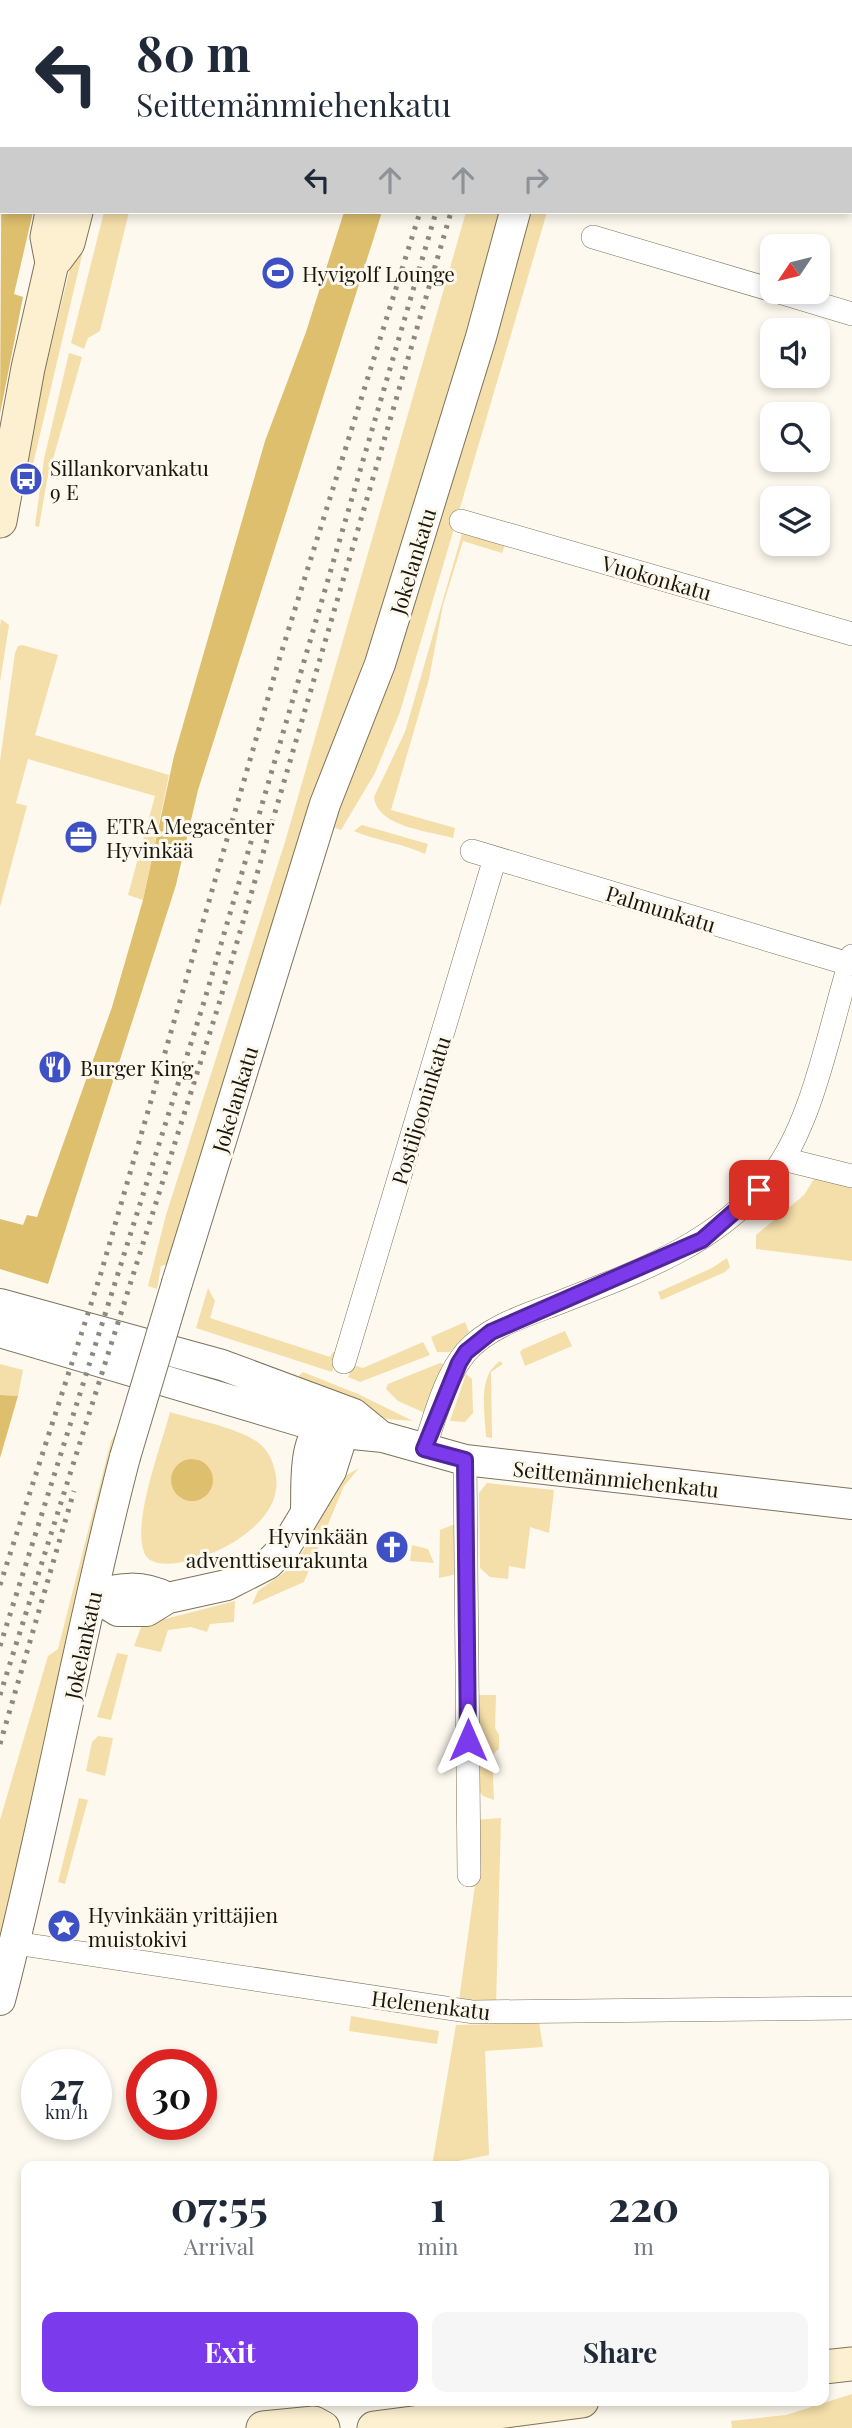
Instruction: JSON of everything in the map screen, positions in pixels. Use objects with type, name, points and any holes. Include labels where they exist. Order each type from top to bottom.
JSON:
[{"type":"main road","points":[[0,521],[28,368],[52,263],[47,237],[52,214]]},
{"type":"main road","points":[[52,263],[68,243],[75,214]]},
{"type":"main road","points":[[829,2366],[852,2364]]},
{"type":"main road","points":[[374,2428],[462,2410],[515,2406]]},
{"type":"main road","points":[[263,2428],[314,2423],[323,2428]]},
{"type":"street","name":"Jokelankatu","points":[[0,2000],[49,1802],[92,1595],[125,1457],[325,804],[380,664],[481,337],[514,214]]},
{"type":"street","points":[[593,237],[760,286]]},
{"type":"street","points":[[819,304],[852,314]]},
{"type":"street","name":"Vuokonkatu","points":[[461,521],[852,634]]},
{"type":"street","name":"Palmunkatu","points":[[472,851],[851,960]]},
{"type":"street","name":"Postiljooninkatu","points":[[344,1362],[495,858]]},
{"type":"street","points":[[424,1449],[449,1382],[466,1352],[478,1342],[509,1322],[611,1282],[702,1240],[748,1203],[783,1159],[798,1132],[851,960]]},
{"type":"street","points":[[783,1159],[852,1176]]},
{"type":"street","name":"Seittemänmiehenkatu","points":[[0,1304],[222,1365],[333,1423]]},
{"type":"street","name":"Seittemänmiehenkatu","points":[[0,1332],[465,1460],[852,1504]]},
{"type":"street","points":[[92,1595],[127,1587],[152,1590],[168,1598],[227,1585],[268,1564],[286,1546],[331,1471],[333,1423]]},
{"type":"street","points":[[465,1460],[469,1875]]},
{"type":"street","name":"Helenenkatu","points":[[15,1943],[473,2012],[852,2008]]},
{"type":"shaded area","points":[[1,214],[33,214],[14,294],[23,297],[0,414]]},
{"type":"shaded area","points":[[103,214],[129,214],[100,331],[88,338],[84,349],[71,343]]},
{"type":"shaded area","points":[[343,214],[381,214],[198,790],[176,885],[48,1284],[0,1269],[0,1219],[23,1225],[27,1215],[37,1217],[112,1007],[143,900],[174,756],[265,441],[306,332]]},
{"type":"shaded area","points":[[465,214],[501,214],[385,610],[299,838],[168,1264],[161,1266],[157,1289],[148,1286],[166,1215],[285,842]]},
{"type":"shaded area","points":[[527,214],[546,214],[400,712],[375,773],[341,830],[332,827],[398,652]]},
{"type":"shaded area","points":[[80,228],[86,238],[31,473],[25,472],[39,395]]},
{"type":"shaded area","points":[[69,353],[82,357],[47,480],[39,527],[35,526],[44,459]]},
{"type":"shaded area","points":[[462,534],[505,545],[502,553],[463,541],[443,605],[429,679],[391,810],[455,828],[453,838],[394,821],[377,807],[374,797],[405,732]]},
{"type":"shaded area","points":[[1,619],[9,625],[0,682],[0,627]]},
{"type":"shaded area","points":[[18,646],[58,655],[35,735],[169,775],[143,900],[128,895],[155,796],[28,759],[16,803],[27,806],[0,907],[0,761],[15,653]]},
{"type":"shaded area","points":[[362,825],[428,844],[425,854],[354,831]]},
{"type":"shaded area","points":[[814,1179],[852,1187],[852,1261],[756,1249],[756,1235],[804,1195]]},
{"type":"shaded area","points":[[727,1258],[730,1267],[725,1272],[661,1300],[658,1292],[712,1268]]},
{"type":"shaded area","points":[[208,1288],[215,1301],[210,1318],[330,1357],[333,1352],[339,1354],[332,1372],[196,1328]]},
{"type":"shaded area","points":[[465,1322],[469,1332],[450,1352],[437,1352],[431,1337]]},
{"type":"shaded area","points":[[565,1331],[572,1346],[525,1366],[520,1352],[523,1349]]},
{"type":"shaded area","points":[[423,1342],[430,1355],[360,1382],[348,1377],[353,1365],[363,1368]]},
{"type":"shaded area","points":[[500,1361],[503,1364],[491,1372],[492,1438],[486,1437],[485,1385],[488,1376],[493,1368]]},
{"type":"shaded area","points":[[440,1363],[444,1364],[425,1413],[398,1401],[386,1389],[388,1384]]},
{"type":"shaded area","points":[[0,1364],[23,1370],[18,1396],[0,1395]]},
{"type":"shaded area","points":[[303,1372],[358,1394],[413,1421],[387,1419],[293,1381]]},
{"type":"shaded area","points":[[466,1374],[472,1379],[473,1413],[465,1422],[450,1421]]},
{"type":"shaded area","points":[[0,1395],[18,1396],[0,1458]]},
{"type":"shaded area","points":[[170,1412],[241,1433],[260,1444],[273,1464],[275,1495],[265,1515],[246,1533],[224,1548],[199,1558],[176,1563],[157,1563],[146,1556],[141,1527],[154,1465]],"holes":[[[194,1459],[200,1461],[213,1477],[210,1491],[199,1499],[180,1496],[171,1479],[181,1462]]]},
{"type":"shaded area","points":[[121,1424],[11,1904],[0,1934],[0,1820],[48,1656],[58,1649],[111,1441]]},
{"type":"shaded area","points":[[192,1459],[207,1465],[213,1480],[207,1495],[192,1501],[177,1495],[171,1480],[177,1465]]},
{"type":"shaded area","points":[[359,1468],[344,1486],[304,1582],[252,1605],[258,1591],[285,1572],[303,1551],[343,1477]]},
{"type":"shaded area","points":[[487,1483],[554,1490],[549,1533],[530,1527],[525,1569],[509,1566],[508,1579],[490,1577],[480,1568],[479,1493]]},
{"type":"shaded area","points":[[455,1524],[457,1574],[439,1578],[440,1530]]},
{"type":"shaded area","points":[[412,1545],[428,1549],[434,1563],[410,1561]]},
{"type":"shaded area","points":[[235,1601],[234,1622],[210,1624],[207,1632],[191,1627],[168,1630],[161,1652],[134,1646],[142,1625]]},
{"type":"shaded area","points":[[117,1653],[128,1655],[111,1720],[97,1717]]},
{"type":"shaded area","points":[[478,1695],[496,1695],[495,1728],[499,1735],[499,1749],[492,1755],[494,1800],[483,1796],[476,1787]]},
{"type":"shaded area","points":[[98,1736],[113,1738],[105,1776],[86,1771],[92,1742]]},
{"type":"shaded area","points":[[79,1798],[88,1800],[65,1884],[58,1882]]},
{"type":"shaded area","points":[[501,1818],[496,2003],[459,2000],[476,1878],[475,1820]]},
{"type":"shaded area","points":[[351,2016],[439,2031],[437,2044],[349,2031]]},
{"type":"shaded area","points":[[539,2023],[543,2047],[485,2051],[489,2155],[458,2161],[433,2161],[456,2025]]},
{"type":"shaded area","points":[[852,2394],[852,2428],[732,2428],[731,2421],[786,2415],[814,2406],[829,2406],[829,2401]]},
{"type":"railway","points":[[0,1585],[101,1273],[279,660],[419,214]]},
{"type":"railway","points":[[0,1646],[204,1002],[435,214]]},
{"type":"railway","points":[[0,1695],[218,1007],[450,214]]},
{"type":"railway","points":[[0,1744],[74,1491]]},
{"type":"place","name":"Hyvigolf Lounge","points":[[278,273]]},
{"type":"place","name":"Sillankorvankatu 9 E","points":[[26,479]]},
{"type":"place","name":"ETRA Megacenter Hyvinkää","points":[[81,837]]},
{"type":"place","name":"Burger King","points":[[55,1067]]},
{"type":"place","name":"Hyvinkään adventtiseurakunta","points":[[392,1547]]},
{"type":"place","name":"Hyvinkään yrittäjien muistokivi","points":[[64,1926]]},
{"type":"route","points":[[468,1740],[465,1460],[424,1449],[449,1382],[459,1363],[466,1352],[478,1342],[509,1322],[611,1282],[702,1240],[748,1203],[759,1190]]}]
